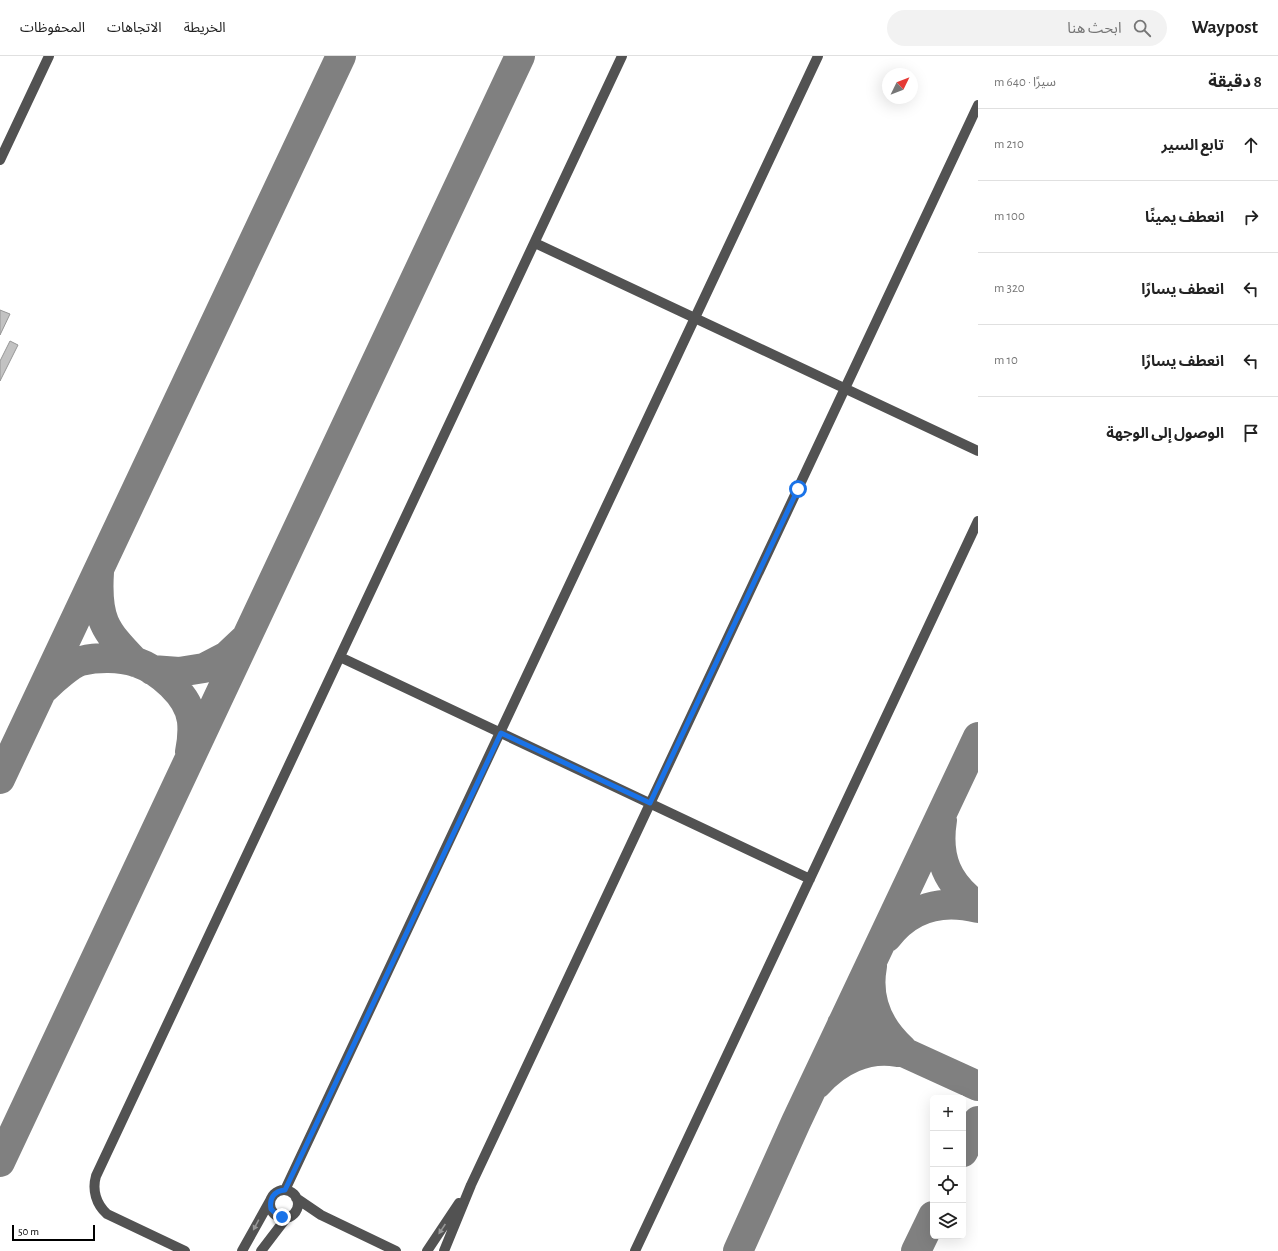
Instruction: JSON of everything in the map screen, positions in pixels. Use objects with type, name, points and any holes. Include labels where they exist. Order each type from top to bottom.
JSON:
[{"type":"lane","points":[[0,160],[49,56]]},
{"type":"lane","points":[[185,1251],[107,1214],[98,1203],[95,1196],[94,1183],[96,1176],[622,56]]},
{"type":"lane","points":[[285,1190],[818,56]]},
{"type":"lane","points":[[444,1251],[472,1185],[650,803],[978,105]]},
{"type":"lane","points":[[534,243],[978,451]]},
{"type":"lane","points":[[635,1251],[978,520]]},
{"type":"lane","points":[[340,657],[810,879]]},
{"type":"lane","points":[[427,1251],[472,1185]]},
{"type":"lane","points":[[242,1251],[271,1199],[277,1192],[285,1190],[290,1191],[296,1198],[321,1215],[395,1251]]},
{"type":"lane","points":[[261,1251],[297,1207],[296,1198]]},
{"type":"lane","points":[[271,1199],[271,1209],[274,1213],[282,1217],[301,1213],[321,1215]]},
{"type":"building","points":[[0,310],[10,314],[0,335]]},
{"type":"building","points":[[10,341],[18,345],[0,381],[0,361]]},
{"type":"taxiway","points":[[0,779],[341,56]]},
{"type":"taxiway","points":[[0,1162],[520,56]]},
{"type":"taxiway","points":[[99,572],[99,601],[104,623],[116,641],[135,662]]},
{"type":"taxiway","points":[[152,670],[179,672],[204,668],[227,656],[244,640]]},
{"type":"taxiway","points":[[45,688],[67,669],[81,661],[101,658],[116,658],[136,662],[163,677],[172,685],[185,702],[190,711],[192,721],[190,752]]},
{"type":"taxiway","points":[[738,1251],[796,1122],[978,737]]},
{"type":"taxiway","points":[[942,820],[941,846],[946,869],[958,889],[978,906]]},
{"type":"taxiway","points":[[887,937],[906,919],[917,912],[928,908],[940,905],[965,905],[978,908]]},
{"type":"taxiway","points":[[872,966],[871,990],[876,1012],[886,1031],[902,1049]]},
{"type":"taxiway","points":[[842,1024],[978,1086]]},
{"type":"taxiway","points":[[817,1084],[834,1068],[853,1057],[875,1051],[898,1052]]},
{"type":"taxiway","points":[[966,1146],[978,1121]]},
{"type":"taxiway","points":[[916,1251],[930,1222]]},
{"type":"route","points":[[282,1217],[278,1216],[271,1209],[271,1199],[277,1192],[285,1190],[501,733],[650,803],[798,489]]}]
